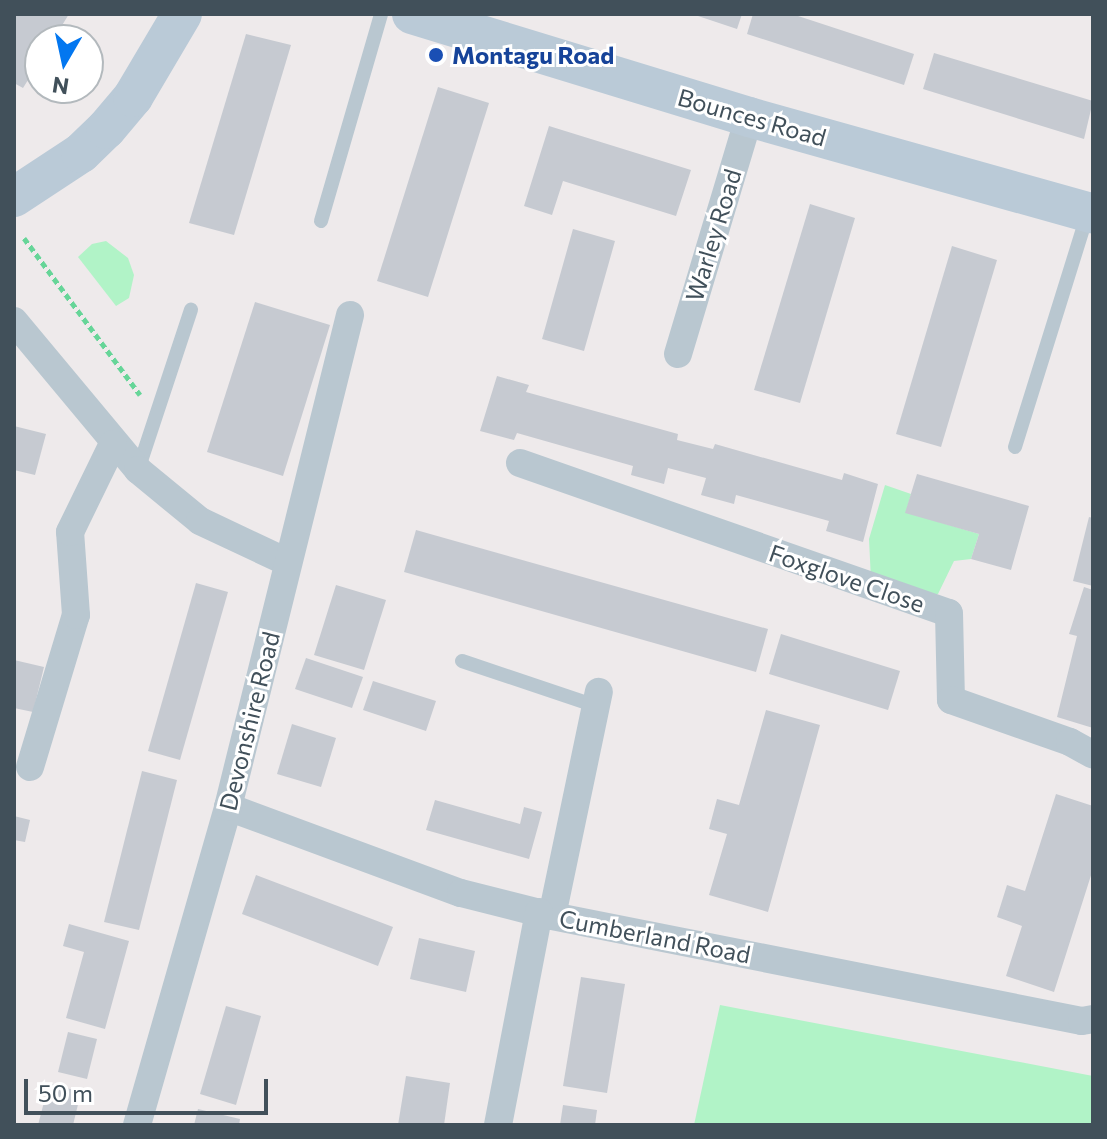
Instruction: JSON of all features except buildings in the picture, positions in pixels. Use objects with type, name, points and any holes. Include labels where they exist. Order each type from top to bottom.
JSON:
[{"type":"street","points":[[15,195],[81,153],[106,129],[133,97],[182,14]]},
{"type":"street","name":"Bounces Road","points":[[412,14],[749,117],[1090,213]]},
{"type":"street","name":"Warley Road","points":[[678,354],[749,117]]},
{"type":"street","name":"Devonshire Road","points":[[137,1125],[228,807],[350,315]]},
{"type":"street","points":[[14,321],[24,358],[138,470],[200,521],[287,562]]},
{"type":"street","points":[[30,767],[76,615],[70,532],[113,444]]},
{"type":"street","name":"Foxglove Close","points":[[520,463],[949,613],[951,700],[1070,742],[1093,755]]},
{"type":"street","points":[[498,1125],[598,699]]},
{"type":"street","name":"Cumberland Road","points":[[228,807],[461,893],[546,914],[1082,1021],[1093,1019]]},
{"type":"lane","points":[[321,221],[381,14]]},
{"type":"lane","points":[[1015,447],[1090,213]]},
{"type":"lane","points":[[138,470],[191,310]]},
{"type":"lane","points":[[462,661],[598,699]]},
{"type":"path","points":[[24,238],[157,417]]},
{"type":"green space","points":[[106,241],[128,258],[134,275],[129,298],[116,306],[78,257],[92,244]]},
{"type":"green space","points":[[885,485],[911,494],[906,512],[979,534],[971,559],[954,561],[938,594],[926,596],[871,580],[869,539]]},
{"type":"green space","points":[[720,1005],[1093,1076],[1093,1125],[694,1125]]},
{"type":"place","name":"Montagu Road","points":[[436,55]]}]
